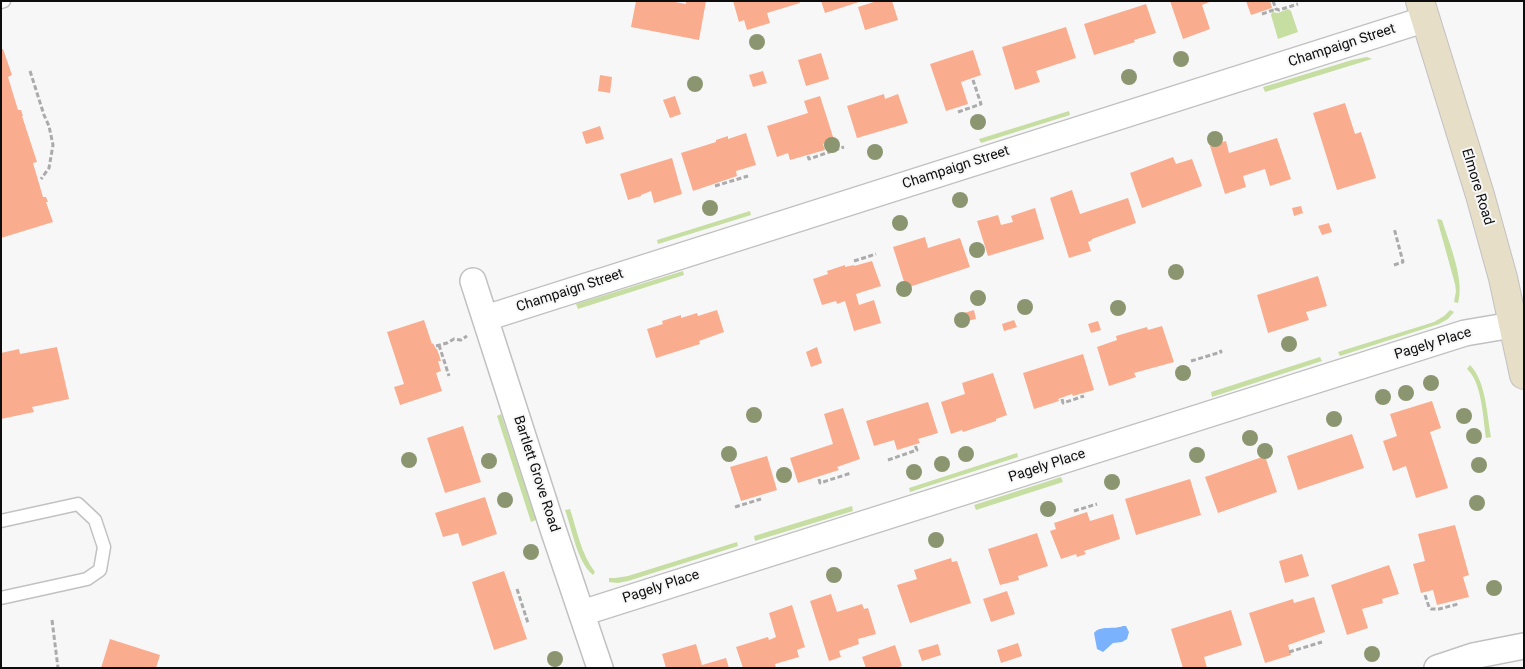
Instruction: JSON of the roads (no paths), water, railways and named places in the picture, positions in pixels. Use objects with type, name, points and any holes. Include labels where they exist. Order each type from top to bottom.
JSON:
[{"type":"street","name":"Champaign Street","points":[[486,318],[1423,10]]},
{"type":"street","name":"Elmore Road","points":[[1423,10],[1518,323],[1524,375]]},
{"type":"street","name":"Bartlett Grove Road","points":[[473,281],[600,668]]},
{"type":"street","name":"Pagely Place","points":[[582,613],[1465,333],[1518,323]]},
{"type":"street","points":[[1437,668],[1473,656],[1524,646]]},
{"type":"lane","points":[[1,521],[78,504],[95,520],[104,547],[100,570],[88,578],[1,598]]},
{"type":"water","points":[[1126,626],[1129,632],[1127,639],[1122,642],[1113,643],[1103,652],[1097,649],[1094,633],[1103,628]]}]
